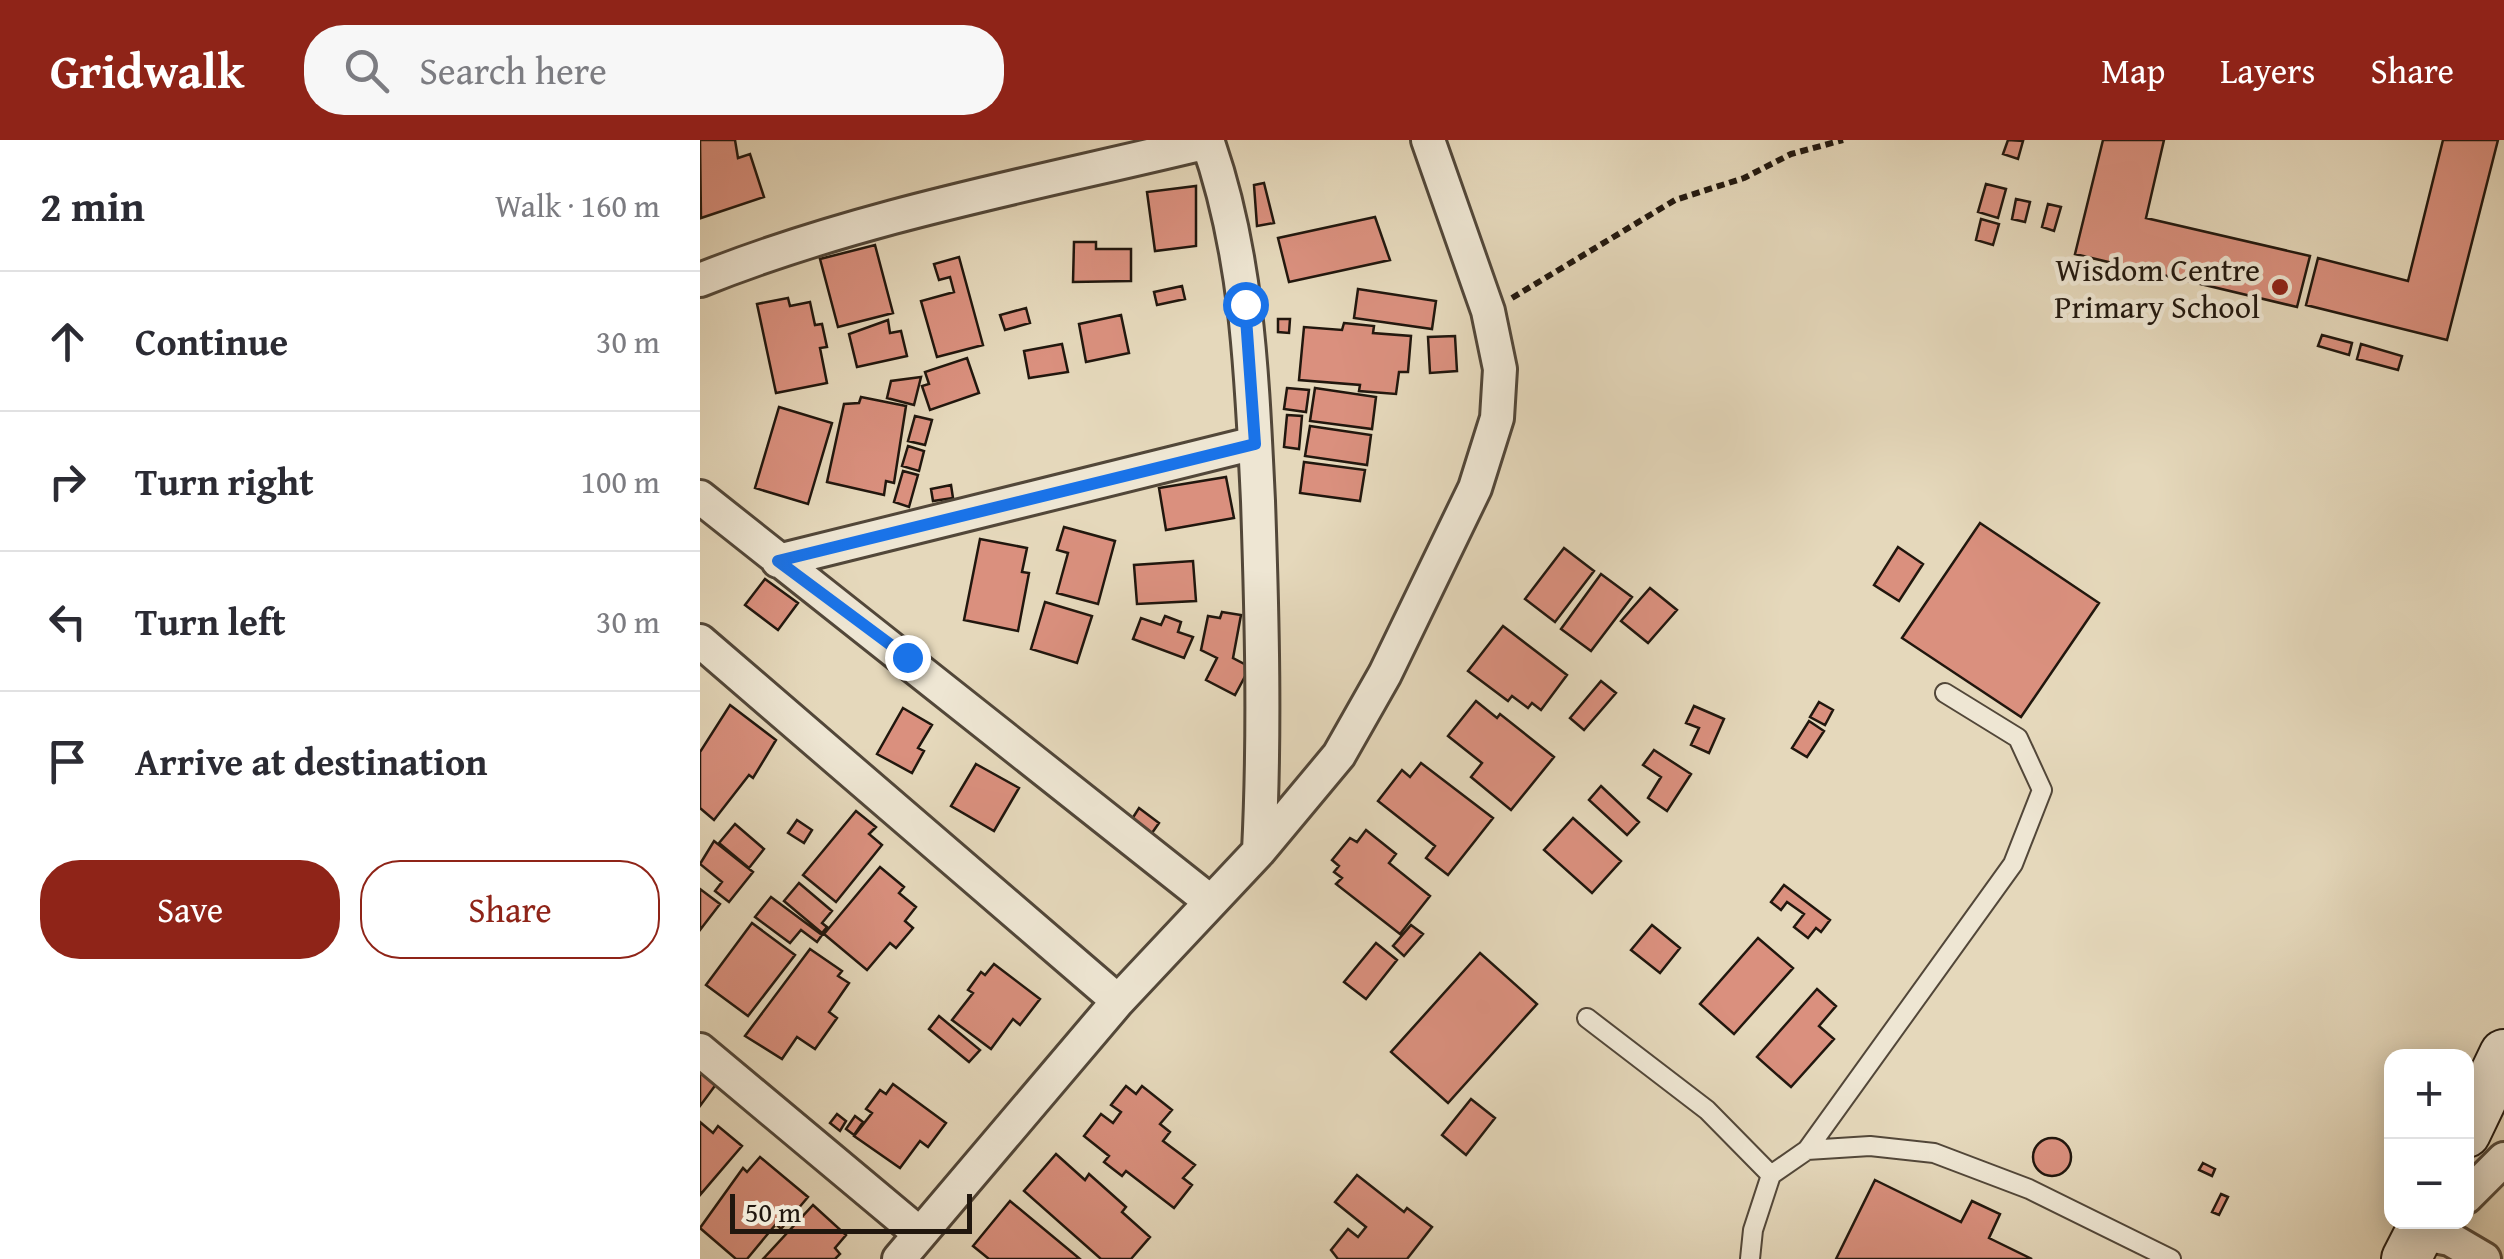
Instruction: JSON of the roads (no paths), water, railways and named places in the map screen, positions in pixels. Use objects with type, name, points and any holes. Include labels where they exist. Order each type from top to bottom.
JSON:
[{"type":"main road","points":[[2474,1117],[2504,1054]]},
{"type":"street","points":[[700,1050],[910,1247],[1118,1001],[1260,851],[1338,756],[1385,674],[1475,488],[1497,418],[1500,368],[1488,310],[1428,140]]},
{"type":"street","points":[[700,280],[748,261],[921,212],[1208,141],[1231,222],[1245,304],[1255,444],[1265,714],[1260,851]]},
{"type":"street","points":[[778,561],[1255,444]]},
{"type":"street","points":[[700,497],[907,657],[1211,902]]},
{"type":"street","points":[[700,641],[1118,1001]]},
{"type":"street","points":[[2474,1189],[2504,1159]]},
{"type":"street","points":[[2421,1234],[2450,1239],[2484,1259]]},
{"type":"lane","points":[[1750,1259],[1753,1230],[1771,1175],[1806,1150],[2013,864],[2042,790],[2018,738],[1945,693]]},
{"type":"lane","points":[[1586,1018],[1707,1110],[1771,1175]]},
{"type":"lane","points":[[1806,1150],[1870,1146],[1934,1153],[2030,1190],[2172,1259]]},
{"type":"place","name":"Wisdom Centre Primary School","points":[[2280,287]]}]
